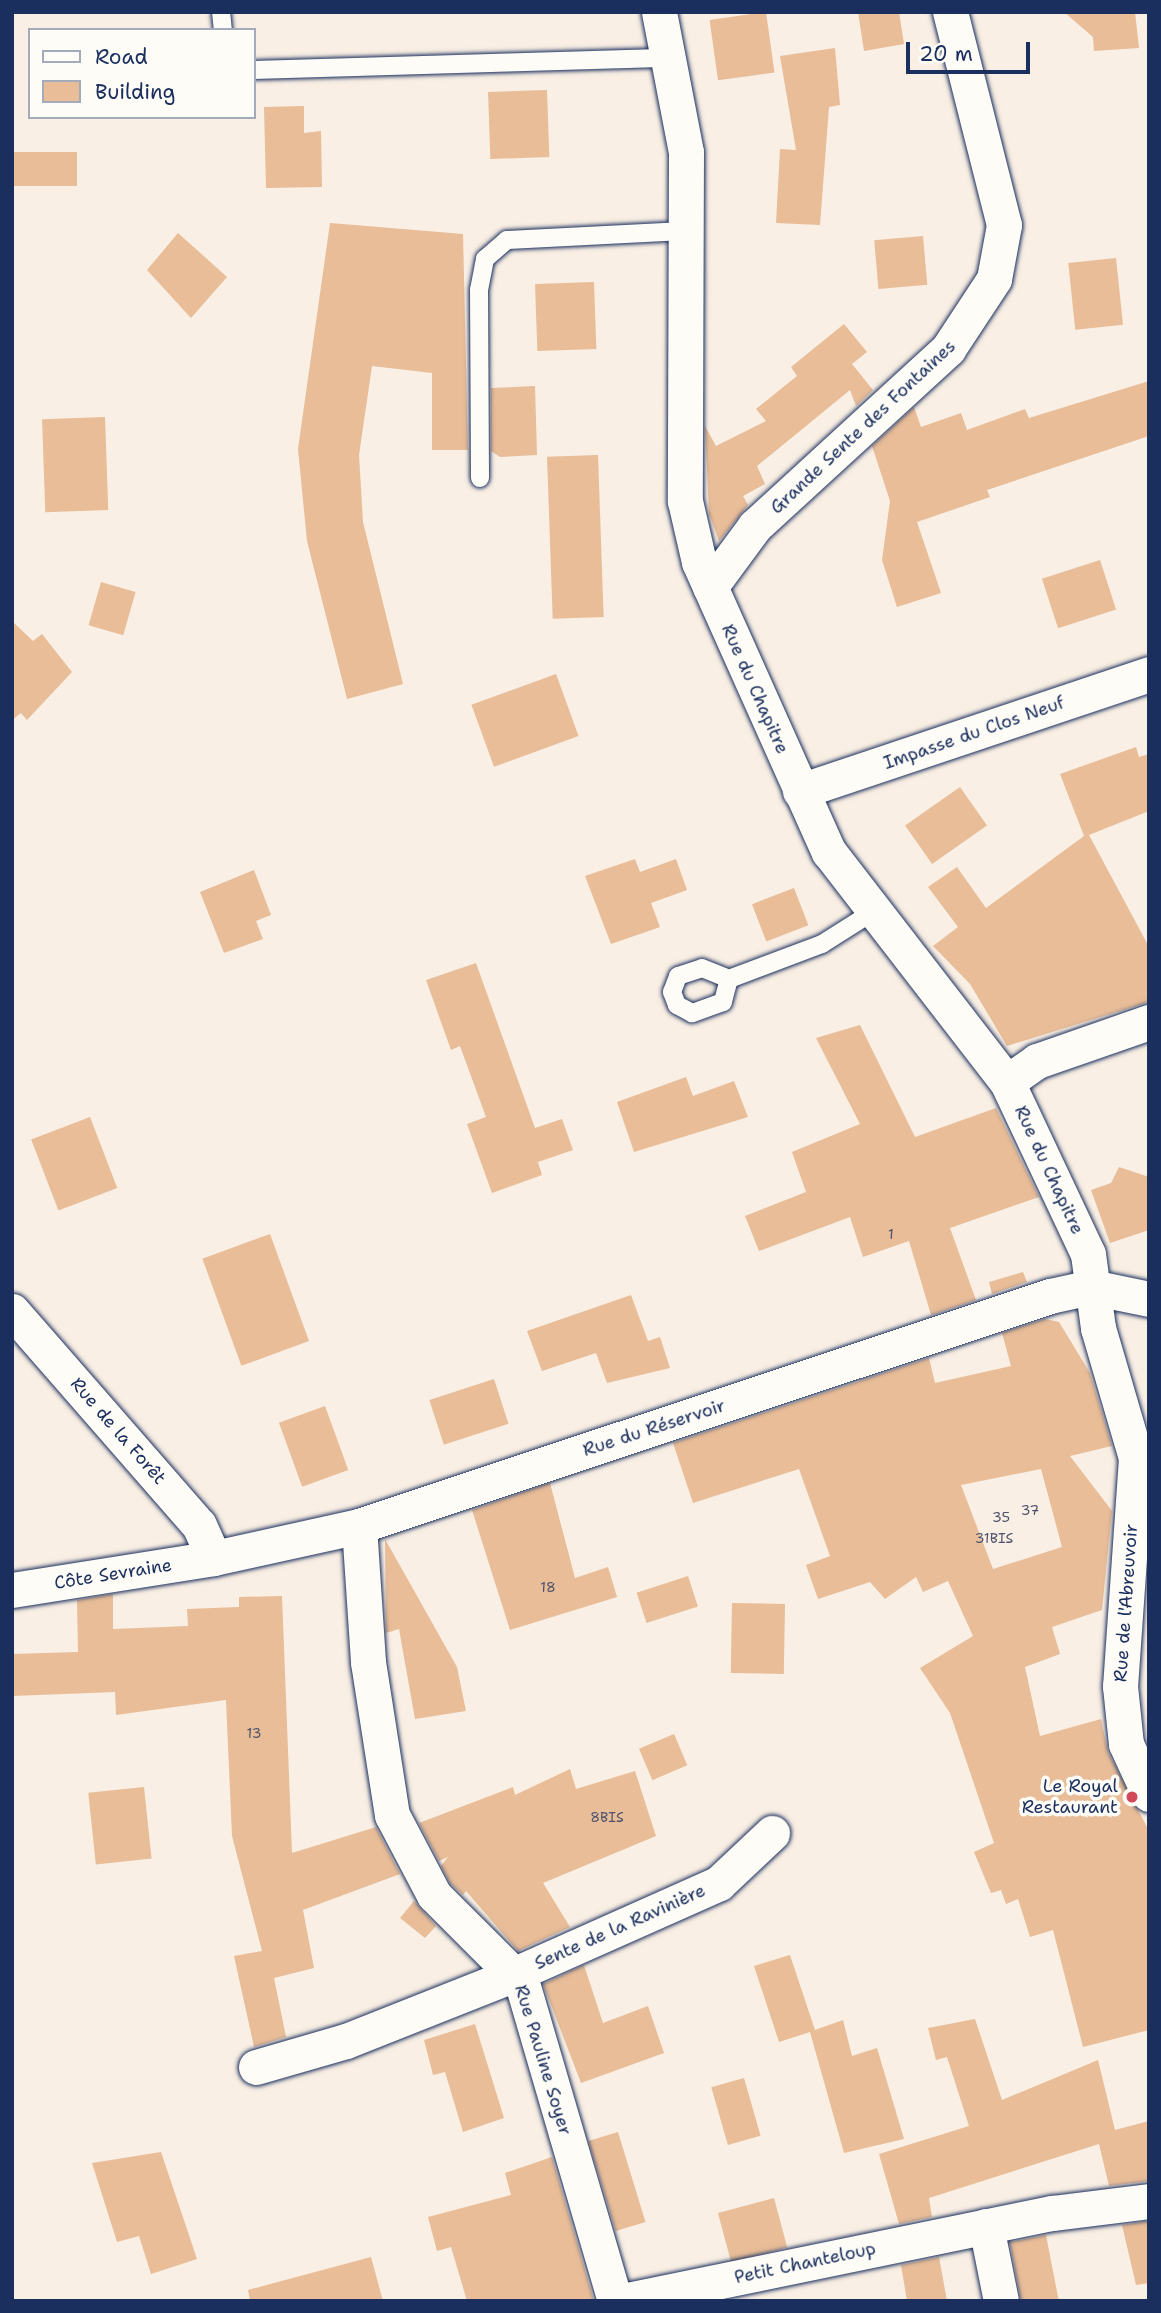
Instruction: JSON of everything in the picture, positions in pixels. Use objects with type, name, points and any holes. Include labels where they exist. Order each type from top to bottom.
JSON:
[{"type":"street","name":"Rue du Chapitre","points":[[659,12],[685,152],[685,501],[710,587],[829,852],[871,913],[1007,1082],[1088,1254],[1091,1287]]},
{"type":"street","name":"Grande Sente des Fontaines","points":[[710,587],[755,526],[948,349],[994,279],[1003,225],[950,12]]},
{"type":"street","name":"Impasse du Clos Neuf","points":[[800,791],[1149,674]]},
{"type":"street","points":[[1007,1082],[1037,1061],[1149,1022]]},
{"type":"street","points":[[1091,1287],[1149,1299]]},
{"type":"street","name":"Rue du Réservoir","points":[[214,1558],[359,1526],[1091,1287]]},
{"type":"street","name":"Rue de l'Abreuvoir","points":[[1091,1287],[1136,1458],[1119,1686],[1136,1721],[1149,1794]]},
{"type":"street","name":"Rue de la Forêt","points":[[12,1311],[199,1525],[214,1558]]},
{"type":"street","name":"Rue Pauline Soyer","points":[[359,1526],[368,1662],[392,1815],[434,1895],[515,1974],[615,2301]]},
{"type":"street","name":"Côte Sevraine","points":[[12,1590],[214,1558]]},
{"type":"street","name":"Sente de la Ravinière","points":[[256,2067],[346,2041],[515,1974],[719,1883],[772,1833]]},
{"type":"street","name":"Petit Chanteloup","points":[[624,2301],[986,2226],[1149,2201]]},
{"type":"street","points":[[986,2226],[1001,2301]]},
{"type":"lane","points":[[256,70],[669,58]]},
{"type":"lane","points":[[480,478],[479,290],[485,259],[507,240],[685,231]]},
{"type":"lane","points":[[729,979],[822,944],[871,913]]},
{"type":"building","points":[[766,12],[774,72],[718,80],[710,20]]},
{"type":"building","points":[[858,12],[899,12],[904,44],[864,51]]},
{"type":"building","points":[[1064,12],[1135,12],[1139,48],[1094,51],[1093,37]]},
{"type":"building","points":[[835,48],[840,105],[829,107],[820,225],[776,223],[780,149],[796,150],[780,56]]},
{"type":"building","points":[[547,90],[549,157],[490,159],[488,92]]},
{"type":"building","points":[[304,106],[304,133],[321,131],[322,187],[266,188],[264,107]]},
{"type":"building","points":[[12,152],[77,152],[77,186],[12,186]]},
{"type":"building","points":[[330,223],[463,234],[468,450],[432,450],[432,373],[372,366],[359,455],[363,522],[403,684],[347,699],[307,541],[298,449]]},
{"type":"building","points":[[178,233],[227,277],[191,318],[147,270]]},
{"type":"building","points":[[923,236],[927,285],[878,289],[874,240]]},
{"type":"building","points":[[1116,258],[1123,325],[1075,330],[1068,263]]},
{"type":"building","points":[[594,282],[596,349],[537,351],[535,284]]},
{"type":"building","points":[[844,324],[867,352],[852,364],[873,390],[856,406],[850,390],[757,466],[765,484],[743,496],[748,505],[719,541],[709,514],[705,426],[716,446],[766,421],[756,409],[797,376],[791,367]]},
{"type":"building","points":[[1149,381],[1149,436],[987,490],[990,497],[917,522],[941,593],[897,607],[882,560],[890,501],[872,446],[914,407],[921,427],[961,413],[967,430],[1025,409],[1029,418]]},
{"type":"building","points":[[535,386],[537,455],[500,457],[491,451],[491,388]]},
{"type":"building","points":[[105,417],[108,510],[45,512],[42,419]]},
{"type":"building","points":[[598,455],[604,617],[553,619],[547,457]]},
{"type":"building","points":[[1100,560],[1116,609],[1058,628],[1042,579]]},
{"type":"building","points":[[101,582],[136,592],[123,635],[89,625]]},
{"type":"building","points":[[12,621],[33,641],[42,634],[72,672],[27,720],[21,713],[12,720]]},
{"type":"building","points":[[556,674],[579,736],[494,767],[471,705]]},
{"type":"building","points":[[1136,747],[1139,757],[1149,754],[1149,811],[1089,835],[1149,947],[1149,1002],[1007,1046],[970,984],[933,946],[958,927],[928,887],[957,867],[986,908],[1084,836],[1060,774]]},
{"type":"building","points":[[960,787],[987,826],[932,864],[905,825]]},
{"type":"building","points":[[635,859],[640,872],[676,859],[687,890],[651,903],[660,927],[611,944],[585,876]]},
{"type":"building","points":[[254,870],[271,915],[256,921],[263,939],[224,953],[200,892]]},
{"type":"building","points":[[794,888],[808,925],[766,941],[752,904]]},
{"type":"building","points":[[476,963],[535,1128],[562,1119],[573,1150],[538,1162],[542,1175],[492,1193],[467,1124],[486,1117],[460,1046],[451,1050],[426,980]]},
{"type":"building","points":[[860,1025],[915,1137],[996,1108],[1039,1197],[950,1228],[976,1300],[931,1315],[909,1241],[863,1257],[850,1217],[759,1251],[745,1216],[806,1192],[792,1152],[860,1124],[816,1038]]},
{"type":"building","points":[[686,1077],[693,1096],[734,1081],[748,1117],[634,1152],[617,1102]]},
{"type":"building","points":[[90,1117],[117,1188],[58,1211],[31,1140]]},
{"type":"building","points":[[1119,1167],[1149,1177],[1149,1230],[1110,1243],[1091,1190],[1111,1183]]},
{"type":"building","points":[[270,1234],[309,1341],[241,1366],[202,1259]]},
{"type":"building","points":[[1023,1272],[1027,1282],[992,1294],[989,1282]]},
{"type":"building","points":[[631,1295],[648,1341],[660,1337],[670,1368],[607,1383],[596,1353],[542,1371],[527,1331]]},
{"type":"building","points":[[1045,1319],[1059,1322],[1090,1373],[1112,1446],[1070,1456],[1112,1511],[1102,1610],[1052,1627],[1060,1654],[1025,1667],[1040,1736],[1101,1719],[1108,1752],[1149,1831],[1149,2030],[1083,2047],[1053,1930],[1030,1937],[1018,1899],[1006,1904],[1001,1890],[991,1893],[974,1852],[994,1843],[950,1713],[920,1668],[973,1636],[948,1581],[923,1592],[916,1577],[885,1599],[870,1582],[818,1599],[806,1565],[830,1556],[799,1469],[693,1503],[673,1443],[929,1358],[935,1383],[1011,1366],[1002,1333]],"holes":[[[1041,1469],[1062,1547],[993,1569],[961,1485]]]},
{"type":"building","points":[[494,1379],[509,1424],[444,1445],[429,1400]]},
{"type":"building","points":[[325,1406],[348,1470],[302,1487],[279,1423]]},
{"type":"building","points":[[550,1483],[575,1578],[608,1567],[617,1597],[510,1630],[472,1510]]},
{"type":"building","points":[[385,1539],[457,1667],[466,1711],[415,1719],[399,1629],[386,1633]]},
{"type":"building","points":[[688,1576],[698,1606],[647,1623],[637,1593]]},
{"type":"building","points":[[113,1594],[113,1629],[188,1626],[187,1609],[239,1607],[239,1597],[282,1596],[292,1853],[376,1827],[400,1874],[303,1910],[314,1968],[274,1978],[286,2037],[254,2047],[234,1956],[262,1951],[232,1836],[226,1700],[116,1715],[115,1692],[12,1696],[12,1654],[78,1652],[77,1600]]},
{"type":"building","points":[[732,1603],[785,1604],[784,1674],[731,1673]]},
{"type":"building","points":[[674,1734],[687,1765],[652,1780],[639,1749]]},
{"type":"building","points":[[570,1769],[576,1789],[635,1771],[656,1836],[543,1883],[570,1927],[518,1951],[466,1891],[463,1895],[450,1883],[441,1866],[448,1857],[439,1861],[419,1823],[513,1787],[515,1795]]},
{"type":"building","points":[[144,1787],[152,1859],[96,1864],[88,1793]]},
{"type":"building","points":[[414,1901],[436,1926],[425,1938],[400,1918]]},
{"type":"building","points":[[790,1955],[815,2030],[843,2020],[852,2056],[877,2048],[904,2139],[844,2153],[810,2032],[779,2042],[754,1966]]},
{"type":"building","points":[[584,1965],[603,2023],[648,2006],[664,2053],[581,2083],[543,1984]]},
{"type":"building","points":[[975,2019],[1002,2100],[1098,2060],[1115,2130],[1149,2121],[1149,2181],[1109,2186],[1099,2144],[929,2198],[932,2217],[899,2224],[879,2154],[969,2126],[947,2057],[936,2060],[928,2028]]},
{"type":"building","points":[[475,2024],[504,2118],[463,2132],[445,2072],[433,2075],[424,2040]]},
{"type":"building","points":[[744,2078],[761,2136],[728,2145],[711,2087]]},
{"type":"building","points":[[618,2132],[645,2222],[616,2231],[588,2141]]},
{"type":"building","points":[[161,2152],[197,2259],[151,2274],[139,2236],[117,2242],[92,2163]]},
{"type":"building","points":[[552,2157],[594,2301],[467,2301],[451,2247],[437,2251],[428,2217],[511,2195],[505,2173]]},
{"type":"building","points":[[774,2198],[787,2247],[731,2262],[718,2213]]},
{"type":"building","points":[[1149,2221],[1149,2283],[1136,2285],[1122,2225]]},
{"type":"building","points":[[1046,2235],[1059,2301],[1021,2301],[1010,2242]]},
{"type":"building","points":[[371,2257],[383,2301],[250,2301],[248,2290]]},
{"type":"building","points":[[939,2257],[947,2301],[907,2301],[901,2265]]},
{"type":"place","name":"Le Royal Restaurant","points":[[1132,1797]]}]
